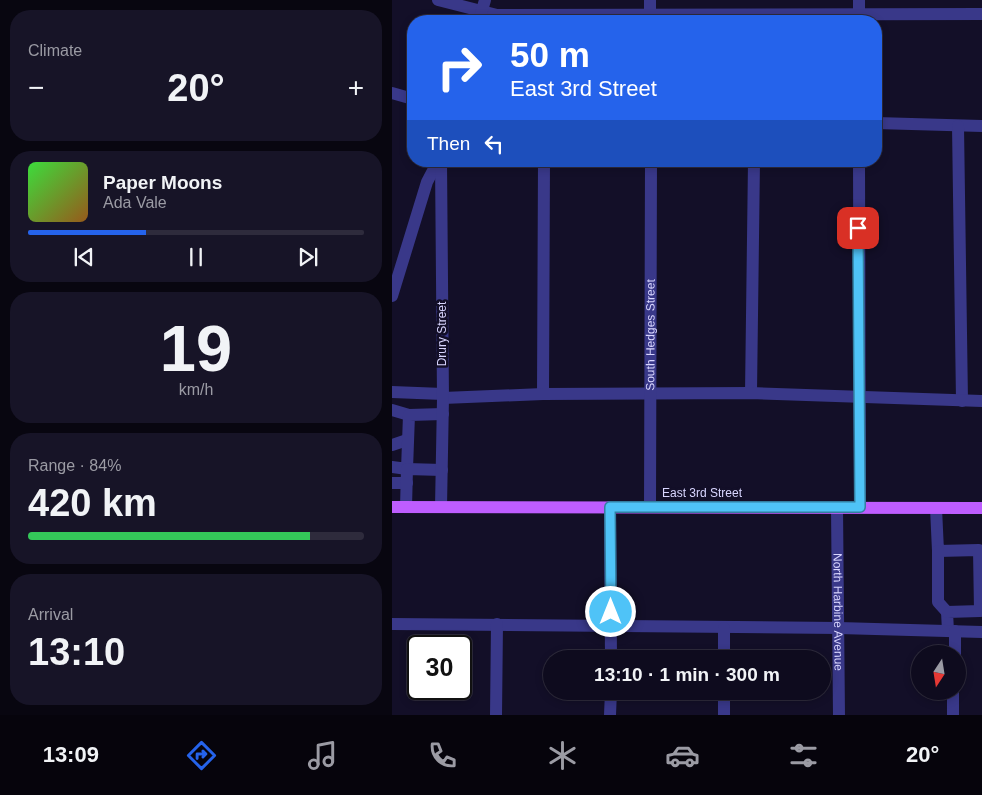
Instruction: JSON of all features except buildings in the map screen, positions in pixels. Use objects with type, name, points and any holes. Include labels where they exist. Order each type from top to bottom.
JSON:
[{"type":"main road","name":"East 3rd Street","points":[[392,507],[982,508]]},
{"type":"street","points":[[438,0],[497,14],[548,15]]},
{"type":"street","points":[[650,0],[650,15]]},
{"type":"street","points":[[859,0],[859,15]]},
{"type":"street","points":[[882,16],[982,14]]},
{"type":"street","points":[[392,93],[407,97]]},
{"type":"street","points":[[882,123],[982,126]]},
{"type":"street","points":[[958,126],[962,401]]},
{"type":"street","points":[[392,296],[427,182],[436,167]]},
{"type":"street","name":"Drury Street","points":[[440,167],[443,396],[441,506]]},
{"type":"street","points":[[543,394],[544,167]]},
{"type":"street","name":"South Hedges Street","points":[[650,507],[651,167]]},
{"type":"street","points":[[752,393],[754,167]]},
{"type":"street","points":[[859,167],[858,396],[860,507]]},
{"type":"street","points":[[392,392],[443,396],[752,393],[982,401]]},
{"type":"street","points":[[392,410],[409,415],[443,414]]},
{"type":"street","points":[[406,507],[409,415]]},
{"type":"street","points":[[392,444],[407,440]]},
{"type":"street","points":[[392,468],[442,470]]},
{"type":"street","points":[[392,483],[407,483]]},
{"type":"street","points":[[610,507],[611,650]]},
{"type":"street","name":"North Harbine Avenue","points":[[837,508],[839,715]]},
{"type":"street","points":[[936,508],[938,602],[948,612],[954,645]]},
{"type":"street","points":[[938,551],[979,550],[980,611],[948,612]]},
{"type":"street","points":[[392,624],[839,628],[982,632]]},
{"type":"street","points":[[496,715],[497,624]]},
{"type":"street","points":[[724,628],[724,650]]},
{"type":"street","points":[[610,715],[611,700]]},
{"type":"street","points":[[724,700],[724,715]]},
{"type":"street","points":[[952,715],[953,700]]},
{"type":"route","points":[[611,612],[610,507],[860,507],[858,228]]}]
